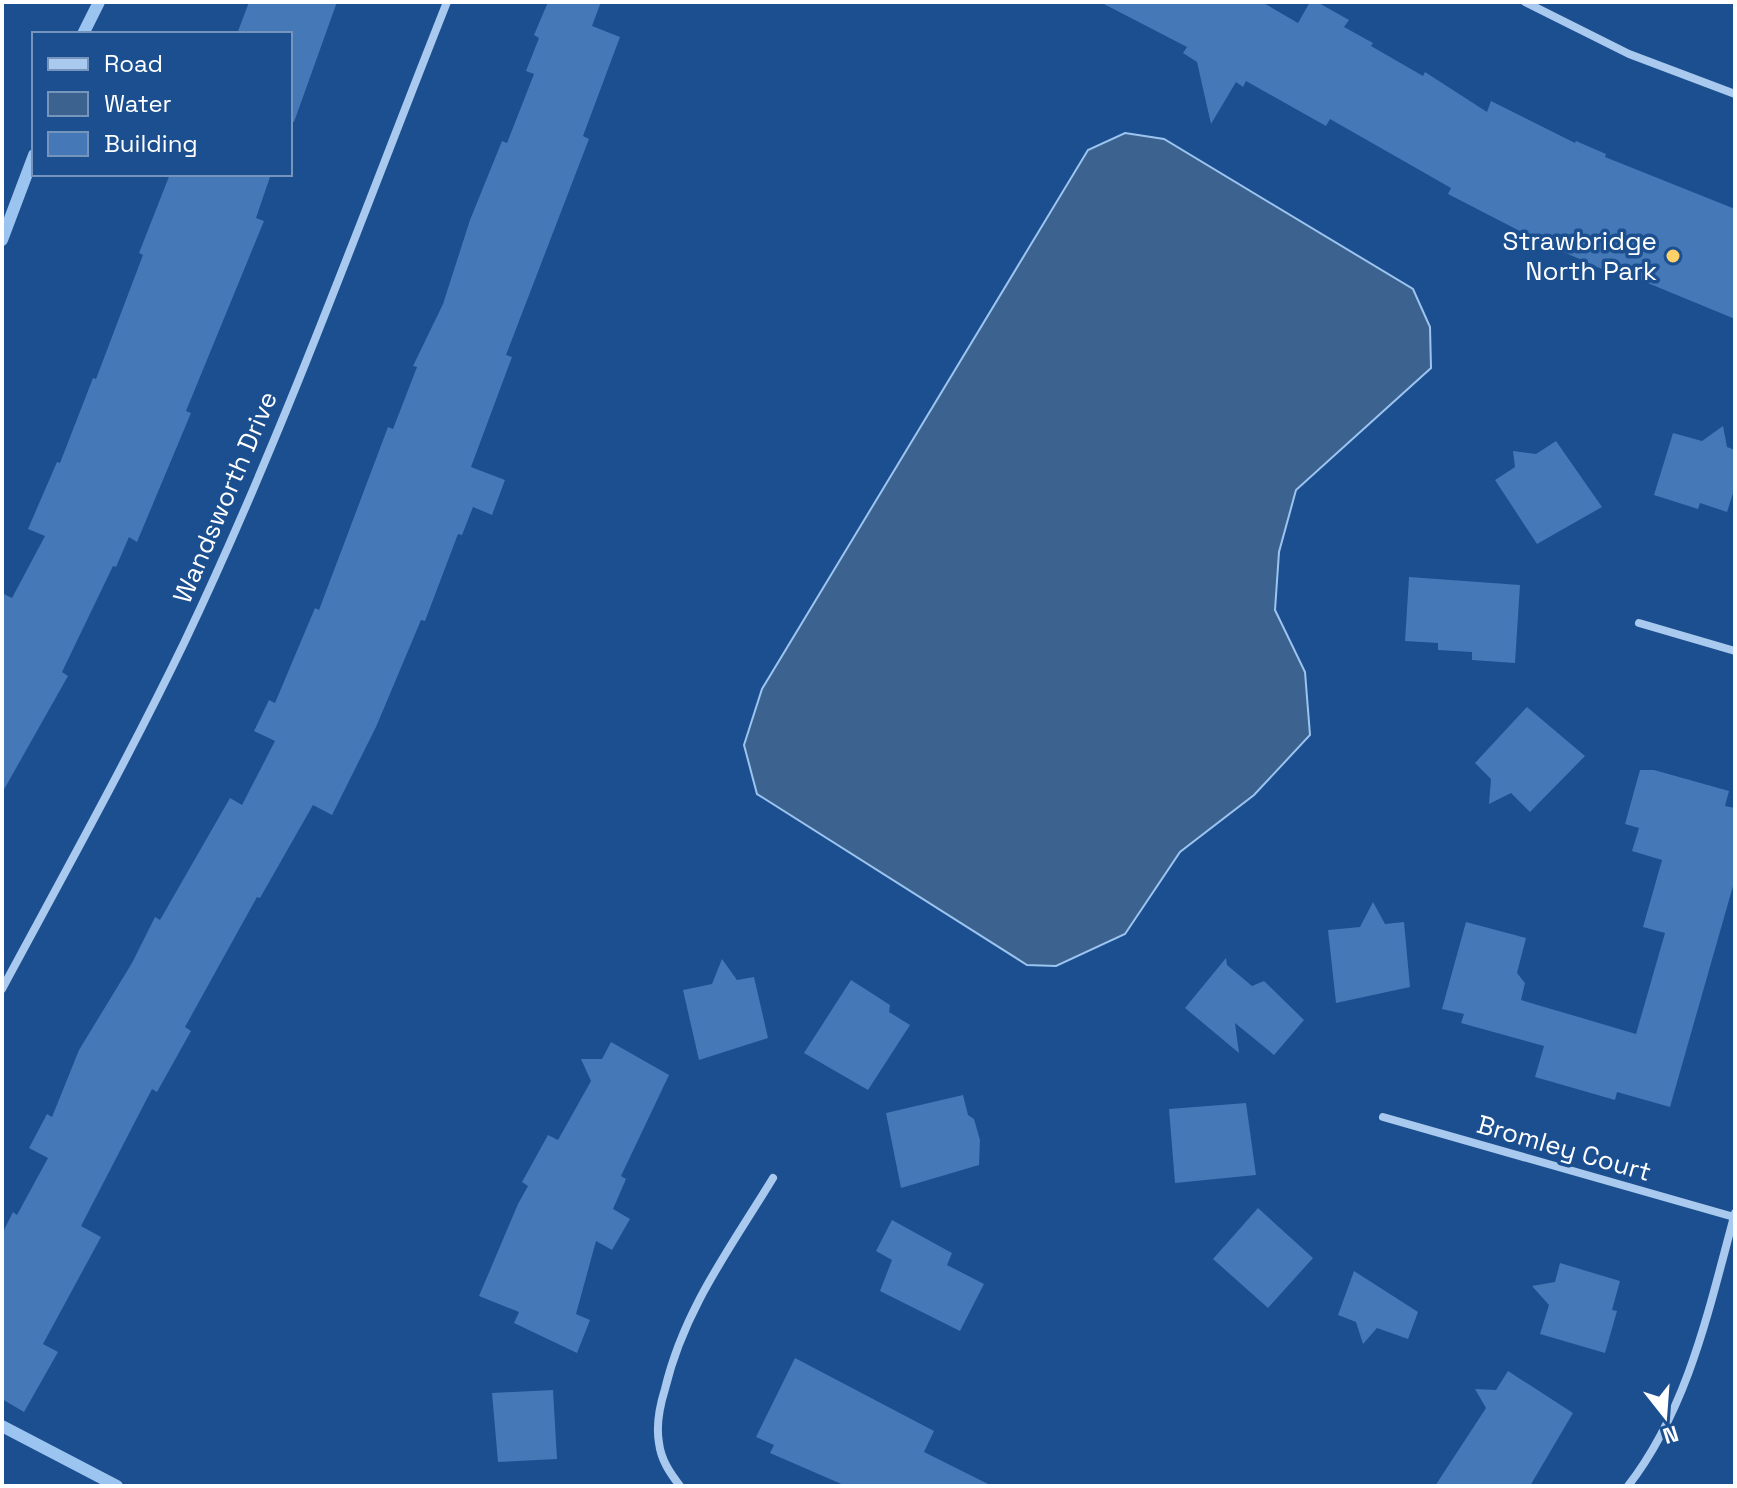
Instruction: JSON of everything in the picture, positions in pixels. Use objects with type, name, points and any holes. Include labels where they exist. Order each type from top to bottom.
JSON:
[{"type":"street","name":"Wandsworth Drive","points":[[2,989],[93,821],[191,626],[268,455],[447,2]]},
{"type":"street","points":[[1525,2],[1629,54],[1735,94]]},
{"type":"street","points":[[1639,623],[1735,651]]},
{"type":"street","name":"Bromley Court","points":[[1383,1117],[1734,1215]]},
{"type":"street","points":[[680,1486],[667,1470],[658,1442],[660,1408],[674,1351],[698,1298],[773,1178]]},
{"type":"street","points":[[1628,1486],[1648,1460],[1687,1379],[1734,1215]]},
{"type":"water","points":[[1125,133],[1164,139],[1413,289],[1430,327],[1431,368],[1296,490],[1279,552],[1275,610],[1305,672],[1310,735],[1254,795],[1180,852],[1125,934],[1056,966],[1027,965],[757,794],[744,745],[762,689],[1088,150]]},
{"type":"building","points":[[249,2],[337,2],[294,122],[292,32],[238,32]]},
{"type":"building","points":[[548,2],[601,2],[592,26],[620,37],[583,136],[589,139],[506,355],[512,357],[471,467],[505,480],[492,515],[473,507],[462,535],[458,534],[425,621],[421,620],[376,727],[332,815],[313,805],[260,898],[257,897],[185,1027],[191,1031],[157,1092],[152,1089],[81,1226],[101,1237],[43,1344],[58,1352],[24,1412],[2,1399],[2,1234],[13,1212],[17,1215],[48,1158],[29,1148],[47,1114],[52,1117],[79,1050],[132,963],[155,917],[160,920],[230,798],[242,805],[275,741],[254,731],[269,700],[275,703],[315,608],[319,610],[388,427],[393,429],[417,367],[413,366],[443,304],[470,220],[502,141],[507,143],[534,74],[526,71],[539,38],[534,35]]},
{"type":"building","points":[[1100,2],[1262,2],[1298,23],[1310,2],[1317,2],[1349,20],[1344,27],[1373,43],[1371,46],[1423,76],[1425,72],[1487,112],[1491,101],[1575,143],[1606,154],[1605,157],[1735,209],[1735,319],[1604,265],[1602,269],[1541,242],[1448,194],[1451,188],[1330,119],[1326,126],[1246,81],[1243,87],[1236,82],[1211,124],[1197,62],[1183,53],[1187,47]]},
{"type":"building","points":[[169,176],[270,176],[256,218],[264,221],[186,411],[191,413],[137,542],[129,537],[116,567],[113,566],[62,672],[68,676],[2,793],[2,593],[12,598],[45,536],[28,529],[57,462],[60,463],[93,378],[96,379],[143,255],[139,253]]},
{"type":"building","points":[[1723,426],[1727,447],[1735,450],[1735,487],[1727,512],[1700,503],[1698,509],[1654,495],[1673,433],[1702,441]]},
{"type":"building","points":[[1556,441],[1602,507],[1537,544],[1495,480],[1515,467],[1513,451],[1536,454]]},
{"type":"building","points":[[1409,577],[1520,585],[1515,663],[1472,660],[1472,652],[1438,650],[1438,643],[1405,641]]},
{"type":"building","points":[[1527,707],[1585,756],[1530,812],[1511,793],[1489,804],[1491,779],[1475,763]]},
{"type":"building","points":[[1640,770],[1654,770],[1729,791],[1725,806],[1735,808],[1735,879],[1670,1107],[1617,1092],[1615,1100],[1535,1077],[1544,1046],[1461,1023],[1464,1014],[1442,1009],[1466,922],[1526,938],[1517,973],[1525,983],[1521,1000],[1636,1034],[1665,933],[1643,927],[1662,860],[1632,851],[1639,828],[1625,824]]},
{"type":"building","points":[[1373,902],[1385,924],[1404,922],[1410,987],[1336,1003],[1328,930],[1360,927]]},
{"type":"building","points":[[1226,958],[1227,965],[1252,986],[1264,981],[1304,1020],[1274,1055],[1235,1023],[1239,1053],[1185,1008]]},
{"type":"building","points":[[722,959],[737,980],[754,977],[768,1038],[699,1060],[683,990],[712,984]]},
{"type":"building","points":[[851,980],[890,1005],[889,1012],[910,1025],[868,1090],[804,1053]]},
{"type":"building","points":[[611,1042],[669,1075],[621,1176],[626,1179],[613,1209],[630,1219],[612,1250],[596,1241],[576,1314],[590,1320],[577,1353],[514,1323],[519,1312],[479,1296],[528,1186],[522,1182],[548,1135],[558,1140],[591,1081],[581,1059],[602,1059]]},
{"type":"building","points":[[963,1095],[980,1140],[979,1165],[901,1188],[886,1113]]},
{"type":"building","points":[[1246,1103],[1256,1175],[1175,1183],[1169,1109]]},
{"type":"building","points":[[1258,1208],[1313,1258],[1268,1308],[1213,1259]]},
{"type":"building","points":[[892,1220],[952,1253],[947,1265],[984,1284],[960,1331],[880,1291],[892,1260],[876,1251]]},
{"type":"building","points":[[1560,1263],[1620,1281],[1612,1310],[1617,1311],[1605,1353],[1540,1334],[1549,1305],[1532,1286],[1555,1282]]},
{"type":"building","points":[[1354,1271],[1418,1312],[1408,1339],[1377,1328],[1363,1344],[1356,1322],[1338,1315]]},
{"type":"building","points":[[795,1358],[934,1431],[924,1452],[992,1486],[846,1486],[770,1453],[774,1445],[756,1437]]},
{"type":"building","points":[[1508,1371],[1573,1413],[1530,1486],[1435,1486],[1486,1408],[1475,1389],[1496,1390]]},
{"type":"building","points":[[553,1390],[557,1459],[498,1462],[492,1393]]},
{"type":"waterway","points":[[84,32],[99,2]]},
{"type":"waterway","points":[[2,240],[32,160]]},
{"type":"waterway","points":[[2,1426],[117,1486]]},
{"type":"place","name":"Strawbridge North Park","points":[[1673,256]]}]
